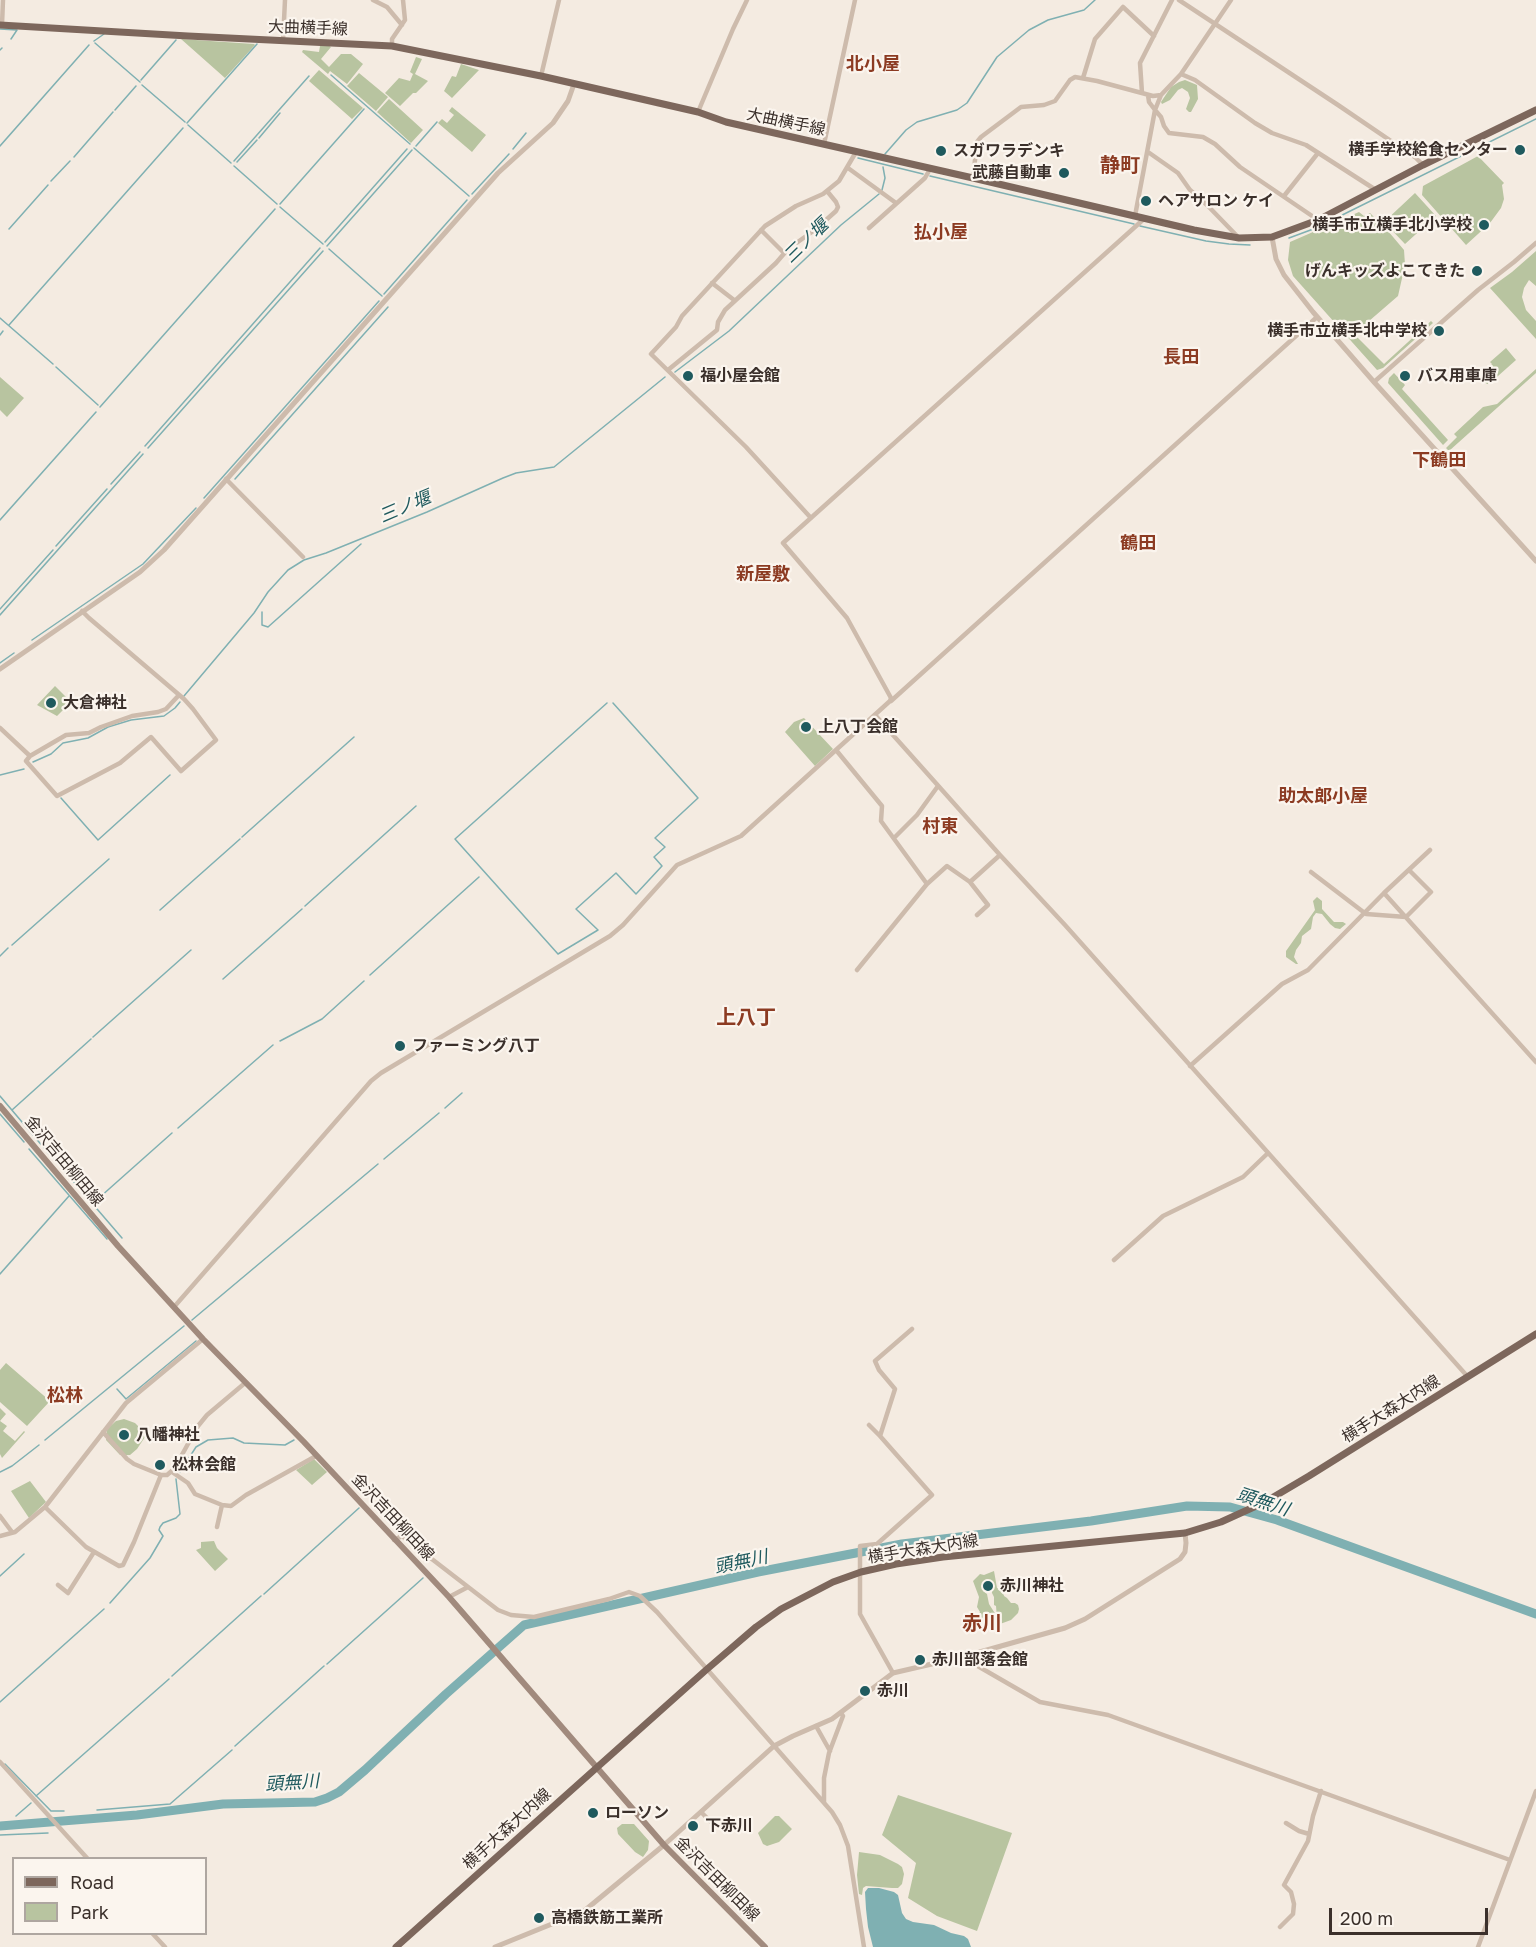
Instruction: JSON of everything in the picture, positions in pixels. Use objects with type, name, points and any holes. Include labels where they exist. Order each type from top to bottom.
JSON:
[{"type":"main road","name":"大曲横手線","points":[[1,25],[392,46],[541,76],[698,112],[726,122],[1220,236],[1239,238],[1272,237],[1318,220],[1423,165],[1536,110]]},
{"type":"main road","name":"金沢吉田柳田線","points":[[0,1107],[118,1246],[203,1339],[449,1597],[664,1845],[765,1947]]},
{"type":"main road","name":"横手大森大内線","points":[[396,1947],[706,1670],[756,1627],[781,1609],[833,1582],[861,1572],[896,1564],[943,1557],[1185,1533],[1240,1514],[1265,1502],[1536,1334]]},
{"type":"street","points":[[1,25],[3,0]]},
{"type":"street","points":[[283,41],[285,0]]},
{"type":"street","points":[[373,0],[387,8],[402,25]]},
{"type":"street","points":[[392,46],[392,39],[405,20],[403,0]]},
{"type":"street","points":[[541,76],[559,0]]},
{"type":"street","points":[[698,112],[747,0]]},
{"type":"street","points":[[824,144],[855,0]]},
{"type":"street","points":[[1172,0],[1140,63],[1145,94],[1161,117],[1164,126],[1169,133],[1203,137],[1215,144],[1240,167],[1318,220]]},
{"type":"street","points":[[1179,0],[1338,105],[1423,165]]},
{"type":"street","points":[[1135,216],[1155,110],[1161,95],[1181,75],[1231,0]]},
{"type":"street","points":[[1083,78],[1095,39],[1123,7],[1154,36]]},
{"type":"street","points":[[1181,75],[1196,80],[1255,123],[1272,133],[1306,145],[1376,190]]},
{"type":"street","points":[[973,178],[977,142],[981,137],[1021,107],[1044,105],[1055,101],[1074,77],[1145,94],[1161,95]]},
{"type":"street","points":[[0,669],[152,562],[498,173],[553,123],[568,101],[574,84]]},
{"type":"street","points":[[812,518],[746,447],[651,354],[676,327],[682,316],[761,230],[795,206],[827,191],[848,168],[856,152]]},
{"type":"street","points":[[1148,152],[1178,173],[1190,190],[1239,238]]},
{"type":"street","points":[[1284,196],[1318,153]]},
{"type":"street","points":[[848,168],[896,203]]},
{"type":"street","points":[[869,228],[925,177],[930,169]]},
{"type":"street","points":[[668,370],[717,330],[720,317],[734,300],[776,263],[788,249],[836,211],[838,207],[836,202],[827,191]]},
{"type":"street","points":[[890,701],[891,698],[847,618],[783,543],[1145,218]]},
{"type":"street","points":[[761,230],[784,254]]},
{"type":"street","points":[[1272,237],[1276,259],[1284,275],[1317,317],[1536,561]]},
{"type":"street","points":[[1374,382],[1478,290],[1536,243]]},
{"type":"street","points":[[712,283],[734,300]]},
{"type":"street","points":[[174,1307],[371,1081],[610,936],[623,925],[677,865],[741,836],[1317,317]]},
{"type":"street","points":[[226,479],[303,557]]},
{"type":"street","points":[[82,611],[179,695],[193,709],[216,740],[181,771],[151,737],[120,764],[57,796],[26,761],[30,756],[66,735],[89,733],[132,716],[166,709],[179,695]]},
{"type":"street","points":[[876,716],[1468,1377]]},
{"type":"street","points":[[0,728],[30,756]]},
{"type":"street","points":[[836,750],[882,806],[881,821],[927,884]]},
{"type":"street","points":[[894,838],[917,815],[938,786]]},
{"type":"street","points":[[1190,1066],[1282,984],[1308,970],[1430,850]]},
{"type":"street","points":[[970,882],[1000,855]]},
{"type":"street","points":[[857,970],[927,884],[947,866],[970,882],[988,905],[977,915]]},
{"type":"street","points":[[1311,872],[1366,914],[1406,917],[1431,892],[1409,870]]},
{"type":"street","points":[[1384,893],[1536,1062]]},
{"type":"street","points":[[1114,1260],[1163,1216],[1244,1177],[1268,1153]]},
{"type":"street","points":[[880,1436],[895,1389],[879,1370],[875,1361],[912,1329]]},
{"type":"street","points":[[0,1536],[12,1532],[45,1507],[126,1403],[203,1339]]},
{"type":"street","points":[[103,1432],[134,1464],[161,1475],[167,1475],[172,1472],[198,1426],[207,1415],[245,1383]]},
{"type":"street","points":[[869,1425],[932,1495],[877,1544],[860,1546],[860,1614],[893,1673]]},
{"type":"street","points":[[172,1472],[188,1484],[195,1494],[222,1505],[231,1506],[246,1495],[316,1456]]},
{"type":"street","points":[[45,1507],[78,1540],[94,1552],[118,1566],[123,1565],[161,1475]]},
{"type":"street","points":[[217,1527],[222,1505]]},
{"type":"street","points":[[0,1516],[12,1532]]},
{"type":"street","points":[[495,1947],[584,1911],[702,1812],[774,1746],[841,1713],[893,1673],[962,1657],[1065,1628],[1085,1619],[1180,1559],[1185,1552],[1185,1533]]},
{"type":"street","points":[[394,1540],[402,1536],[498,1610],[511,1615],[534,1617],[629,1592],[640,1596],[657,1612],[832,1812],[848,1846],[864,1947]]},
{"type":"street","points":[[58,1586],[68,1593],[94,1552]]},
{"type":"street","points":[[449,1597],[468,1587]]},
{"type":"street","points":[[962,1657],[1040,1702],[1108,1715],[1510,1860]]},
{"type":"street","points":[[824,1802],[824,1778],[830,1751],[843,1716],[841,1713]]},
{"type":"street","points":[[816,1726],[830,1751]]},
{"type":"street","points":[[0,1762],[86,1857]]},
{"type":"street","points":[[1280,1928],[1293,1914],[1294,1904],[1291,1892],[1284,1885],[1308,1841],[1321,1791]]},
{"type":"street","points":[[1478,1947],[1536,1791]]},
{"type":"street","points":[[702,1812],[715,1826]]},
{"type":"street","points":[[1286,1823],[1309,1834]]},
{"type":"street","points":[[154,1935],[165,1947]]},
{"type":"green space","points":[[181,39],[254,44],[255,45],[225,78]]},
{"type":"green space","points":[[320,46],[331,47],[321,59],[329,67],[341,54],[351,54],[363,64],[347,84],[330,71],[328,74],[302,52],[303,50],[319,52]]},
{"type":"green space","points":[[416,57],[422,59],[415,74],[428,81],[400,106],[385,93],[399,78],[410,81],[413,74],[410,72]]},
{"type":"green space","points":[[461,64],[479,70],[452,98],[444,91],[452,76],[456,77]]},
{"type":"green space","points":[[319,70],[363,108],[352,119],[309,81]]},
{"type":"green space","points":[[359,73],[388,97],[376,111],[347,86]]},
{"type":"green space","points":[[1185,80],[1197,85],[1198,99],[1191,112],[1186,109],[1190,98],[1188,92],[1182,88],[1170,100],[1162,104],[1161,102],[1171,87]]},
{"type":"green space","points":[[389,99],[423,130],[411,143],[377,112]]},
{"type":"green space","points":[[452,107],[486,135],[472,152],[438,123],[442,119],[447,123],[454,115],[449,111]]},
{"type":"green space","points":[[1478,156],[1504,183],[1502,185],[1504,199],[1501,208],[1490,223],[1466,245],[1422,195],[1423,186]]},
{"type":"green space","points":[[1415,193],[1436,216],[1405,244],[1384,222]]},
{"type":"green space","points":[[1359,212],[1364,216],[1370,213],[1388,231],[1404,250],[1405,265],[1398,296],[1354,334],[1384,364],[1431,321],[1433,323],[1383,368],[1377,370],[1293,276],[1288,260],[1290,242]]},
{"type":"green space","points":[[1536,251],[1536,286],[1529,280],[1522,297],[1526,310],[1536,321],[1536,339],[1490,288]]},
{"type":"green space","points":[[1506,348],[1516,360],[1487,384],[1482,379],[1490,371],[1492,364],[1490,362]]},
{"type":"green space","points":[[1536,369],[1536,373],[1449,451],[1446,448],[1457,437],[1454,434],[1483,407],[1497,404]]},
{"type":"green space","points":[[1394,373],[1405,385],[1402,389],[1448,440],[1443,445],[1388,383]]},
{"type":"green space","points":[[0,377],[24,398],[7,417],[0,410]]},
{"type":"green space","points":[[55,686],[71,702],[57,716],[37,705]]},
{"type":"green space","points":[[804,718],[833,749],[815,766],[785,732],[794,722]]},
{"type":"green space","points":[[1317,897],[1322,901],[1322,909],[1334,922],[1346,924],[1340,929],[1335,928],[1322,914],[1316,913],[1311,929],[1302,936],[1301,943],[1296,950],[1294,957],[1298,964],[1296,964],[1286,957],[1286,951],[1315,910],[1313,901]]},
{"type":"green space","points":[[6,1363],[50,1401],[27,1426],[0,1402],[0,1370]]},
{"type":"green space","points":[[0,1408],[6,1414],[0,1421]]},
{"type":"green space","points":[[124,1419],[135,1423],[143,1431],[145,1437],[130,1455],[120,1455],[106,1440],[107,1429],[116,1421]]},
{"type":"green space","points":[[0,1421],[7,1426],[3,1431],[15,1441],[25,1432],[2,1458],[0,1454]]},
{"type":"green space","points":[[314,1459],[327,1472],[312,1485],[296,1470]]},
{"type":"green space","points":[[30,1481],[46,1502],[29,1518],[11,1491]]},
{"type":"green space","points":[[214,1541],[217,1548],[228,1559],[215,1571],[196,1550],[201,1548],[201,1542]]},
{"type":"green space","points":[[994,1571],[997,1588],[1003,1590],[1004,1596],[1011,1603],[1018,1605],[1019,1609],[1011,1620],[1000,1624],[991,1583],[987,1579],[984,1581],[983,1591],[987,1594],[989,1604],[996,1615],[992,1625],[977,1620],[976,1617],[980,1612],[977,1607],[979,1597],[973,1581],[980,1574],[984,1575]]},
{"type":"green space","points":[[898,1795],[1012,1833],[977,1931],[937,1916],[908,1898],[916,1863],[882,1835]]},
{"type":"green space","points":[[775,1816],[779,1816],[792,1829],[779,1842],[767,1846],[763,1844],[758,1833]]},
{"type":"green space","points":[[622,1824],[634,1824],[649,1841],[648,1850],[643,1857],[618,1834],[617,1828]]},
{"type":"green space","points":[[859,1852],[880,1855],[898,1864],[902,1867],[904,1874],[902,1884],[898,1888],[866,1886],[863,1888],[862,1895],[859,1894],[857,1875]]},
{"type":"water","points":[[868,1888],[894,1892],[898,1895],[902,1913],[906,1919],[934,1925],[964,1936],[971,1947],[873,1947],[866,1909],[865,1892]]},
{"type":"waterway","name":"三ノ堰","points":[[885,154],[906,130],[917,122],[957,110],[967,103],[997,57],[1029,30],[1048,20],[1084,10],[1095,0]]},
{"type":"waterway","points":[[0,29],[17,30],[11,39]]},
{"type":"waterway","points":[[94,41],[104,34]]},
{"type":"waterway","points":[[141,80],[176,40]]},
{"type":"waterway","points":[[95,43],[140,82]]},
{"type":"waterway","points":[[187,123],[257,44]]},
{"type":"waterway","points":[[0,146],[89,45]]},
{"type":"waterway","points":[[331,75],[410,144]]},
{"type":"waterway","points":[[234,161],[309,76]]},
{"type":"waterway","points":[[142,85],[185,122]]},
{"type":"waterway","points":[[115,110],[136,86]]},
{"type":"waterway","points":[[280,204],[364,109]]},
{"type":"waterway","points":[[74,157],[113,112]]},
{"type":"waterway","points":[[259,138],[280,113]]},
{"type":"waterway","points":[[1289,238],[1316,228],[1536,119]]},
{"type":"waterway","points":[[416,146],[437,122]]},
{"type":"waterway","points":[[188,125],[231,163]]},
{"type":"waterway","points":[[9,325],[183,128]]},
{"type":"waterway","points":[[513,149],[526,133]]},
{"type":"waterway","points":[[237,162],[257,140]]},
{"type":"waterway","points":[[414,148],[469,196]]},
{"type":"waterway","points":[[325,242],[407,149]]},
{"type":"waterway","points":[[327,246],[412,150]]},
{"type":"waterway","points":[[472,194],[509,154]]},
{"type":"waterway","points":[[858,158],[923,174]]},
{"type":"waterway","points":[[51,181],[70,161]]},
{"type":"waterway","points":[[234,166],[277,204]]},
{"type":"waterway","name":"三ノ堰","points":[[882,190],[885,178],[883,167]]},
{"type":"waterway","points":[[930,176],[1134,224]]},
{"type":"waterway","points":[[9,229],[48,185]]},
{"type":"waterway","name":"三ノ堰","points":[[675,372],[729,331],[841,225],[879,194]]},
{"type":"waterway","points":[[384,294],[467,200]]},
{"type":"waterway","points":[[280,207],[323,244]]},
{"type":"waterway","points":[[100,407],[275,209]]},
{"type":"waterway","points":[[1140,226],[1206,241],[1250,245]]},
{"type":"waterway","points":[[145,446],[320,248]]},
{"type":"waterway","points":[[329,249],[382,296]]},
{"type":"waterway","points":[[148,448],[323,251]]},
{"type":"waterway","points":[[204,498],[379,301]]},
{"type":"waterway","points":[[235,479],[388,307]]},
{"type":"waterway","points":[[0,318],[53,364]]},
{"type":"waterway","points":[[0,335],[3,331]]},
{"type":"waterway","points":[[56,367],[98,405]]},
{"type":"waterway","name":"三ノ堰","points":[[184,696],[288,570],[304,560],[427,512],[503,478],[516,473],[554,467],[665,377]]},
{"type":"waterway","points":[[0,520],[96,412]]},
{"type":"waterway","points":[[111,484],[140,452]]},
{"type":"waterway","points":[[0,615],[143,454]]},
{"type":"waterway","points":[[56,546],[107,489]]},
{"type":"waterway","points":[[32,640],[143,564],[196,508]]},
{"type":"waterway","points":[[262,612],[262,625],[268,627],[361,544]]},
{"type":"waterway","points":[[0,609],[53,550]]},
{"type":"waterway","points":[[0,663],[14,653]]},
{"type":"waterway","name":"三ノ堰","points":[[33,762],[51,754],[63,743],[88,738],[108,727],[131,720],[164,716],[180,702]]},
{"type":"waterway","points":[[607,703],[455,839],[558,954],[598,930],[576,909],[616,873],[636,894],[662,866],[654,857],[665,847],[655,838],[698,798],[613,703]]},
{"type":"waterway","points":[[242,837],[354,737]]},
{"type":"waterway","name":"三ノ堰","points":[[0,775],[24,769]]},
{"type":"waterway","points":[[61,798],[98,840],[170,775]]},
{"type":"waterway","points":[[305,906],[416,806]]},
{"type":"waterway","points":[[160,910],[240,839]]},
{"type":"waterway","points":[[12,945],[109,859]]},
{"type":"waterway","points":[[370,975],[479,877]]},
{"type":"waterway","points":[[223,979],[302,909]]},
{"type":"waterway","points":[[0,956],[8,948]]},
{"type":"waterway","points":[[93,1037],[191,950]]},
{"type":"waterway","points":[[280,1041],[322,1019],[364,981]]},
{"type":"waterway","points":[[12,1110],[91,1039]]},
{"type":"waterway","points":[[178,1128],[273,1045]]},
{"type":"waterway","points":[[445,1108],[462,1093]]},
{"type":"waterway","points":[[0,1096],[50,1155]]},
{"type":"waterway","points":[[384,1159],[439,1113]]},
{"type":"waterway","points":[[0,1114],[24,1142]]},
{"type":"waterway","points":[[81,1191],[100,1197],[172,1133]]},
{"type":"waterway","points":[[29,1149],[107,1239]]},
{"type":"waterway","points":[[54,1159],[122,1238]]},
{"type":"waterway","points":[[192,1320],[378,1164]]},
{"type":"waterway","points":[[0,1274],[69,1196]]},
{"type":"waterway","points":[[45,1440],[184,1326]]},
{"type":"waterway","points":[[117,1389],[126,1399],[196,1341]]},
{"type":"waterway","points":[[180,1472],[196,1447],[208,1440],[233,1438],[244,1443],[285,1445],[294,1440]]},
{"type":"waterway","points":[[0,1472],[12,1466],[39,1445]]},
{"type":"waterway","points":[[110,1603],[150,1558],[163,1536],[159,1530],[163,1523],[180,1514],[176,1479]]},
{"type":"waterway","name":"頭無川","points":[[0,1826],[137,1815],[223,1804],[315,1802],[339,1792],[365,1770],[524,1625],[758,1572],[902,1544],[1091,1521],[1187,1506],[1230,1507],[1277,1520],[1536,1614]]},
{"type":"waterway","points":[[264,1594],[359,1508]]},
{"type":"waterway","points":[[0,1576],[24,1554]]},
{"type":"waterway","points":[[327,1664],[423,1578]]},
{"type":"waterway","points":[[172,1676],[261,1596]]},
{"type":"waterway","points":[[0,1702],[104,1609]]},
{"type":"waterway","points":[[235,1746],[324,1666]]},
{"type":"waterway","points":[[36,1796],[169,1679]]},
{"type":"waterway","points":[[97,1810],[170,1804],[232,1750]]},
{"type":"waterway","points":[[5,1764],[51,1811],[64,1811]]},
{"type":"waterway","points":[[16,1816],[31,1803]]},
{"type":"waterway","points":[[0,1835],[48,1833]]},
{"type":"place","name":"横手学校給食センター","points":[[1520,150]]},
{"type":"place","name":"スガワラデンキ","points":[[941,151]]},
{"type":"place","name":"武藤自動車","points":[[1064,173]]},
{"type":"place","name":"ヘアサロン ケイ","points":[[1146,201]]},
{"type":"place","name":"横手市立横手北小学校","points":[[1484,225]]},
{"type":"place","name":"げんキッズよこてきた","points":[[1477,271]]},
{"type":"place","name":"横手市立横手北中学校","points":[[1439,331]]},
{"type":"place","name":"福小屋会館","points":[[688,376]]},
{"type":"place","name":"バス用車庫","points":[[1405,376]]},
{"type":"place","name":"大倉神社","points":[[51,703]]},
{"type":"place","name":"上八丁会館","points":[[806,727]]},
{"type":"place","name":"ファーミング八丁","points":[[400,1046]]},
{"type":"place","name":"八幡神社","points":[[124,1435]]},
{"type":"place","name":"松林会館","points":[[160,1465]]},
{"type":"place","name":"赤川神社","points":[[988,1586]]},
{"type":"place","name":"赤川部落会館","points":[[920,1660]]},
{"type":"place","name":"赤川","points":[[865,1691]]},
{"type":"place","name":"ローソン","points":[[593,1813]]},
{"type":"place","name":"下赤川","points":[[693,1826]]},
{"type":"place","name":"高橋鉄筋工業所","points":[[539,1918]]},
{"type":"district","name":"北小屋","points":[[873,64]]},
{"type":"district","name":"静町","points":[[1120,166]]},
{"type":"district","name":"払小屋","points":[[941,232]]},
{"type":"district","name":"長田","points":[[1181,357]]},
{"type":"district","name":"下鶴田","points":[[1439,460]]},
{"type":"district","name":"鶴田","points":[[1138,543]]},
{"type":"district","name":"新屋敷","points":[[763,574]]},
{"type":"district","name":"助太郎小屋","points":[[1323,796]]},
{"type":"district","name":"村東","points":[[940,826]]},
{"type":"district","name":"上八丁","points":[[746,1018]]},
{"type":"district","name":"松林","points":[[65,1395]]},
{"type":"district","name":"赤川","points":[[982,1624]]}]
